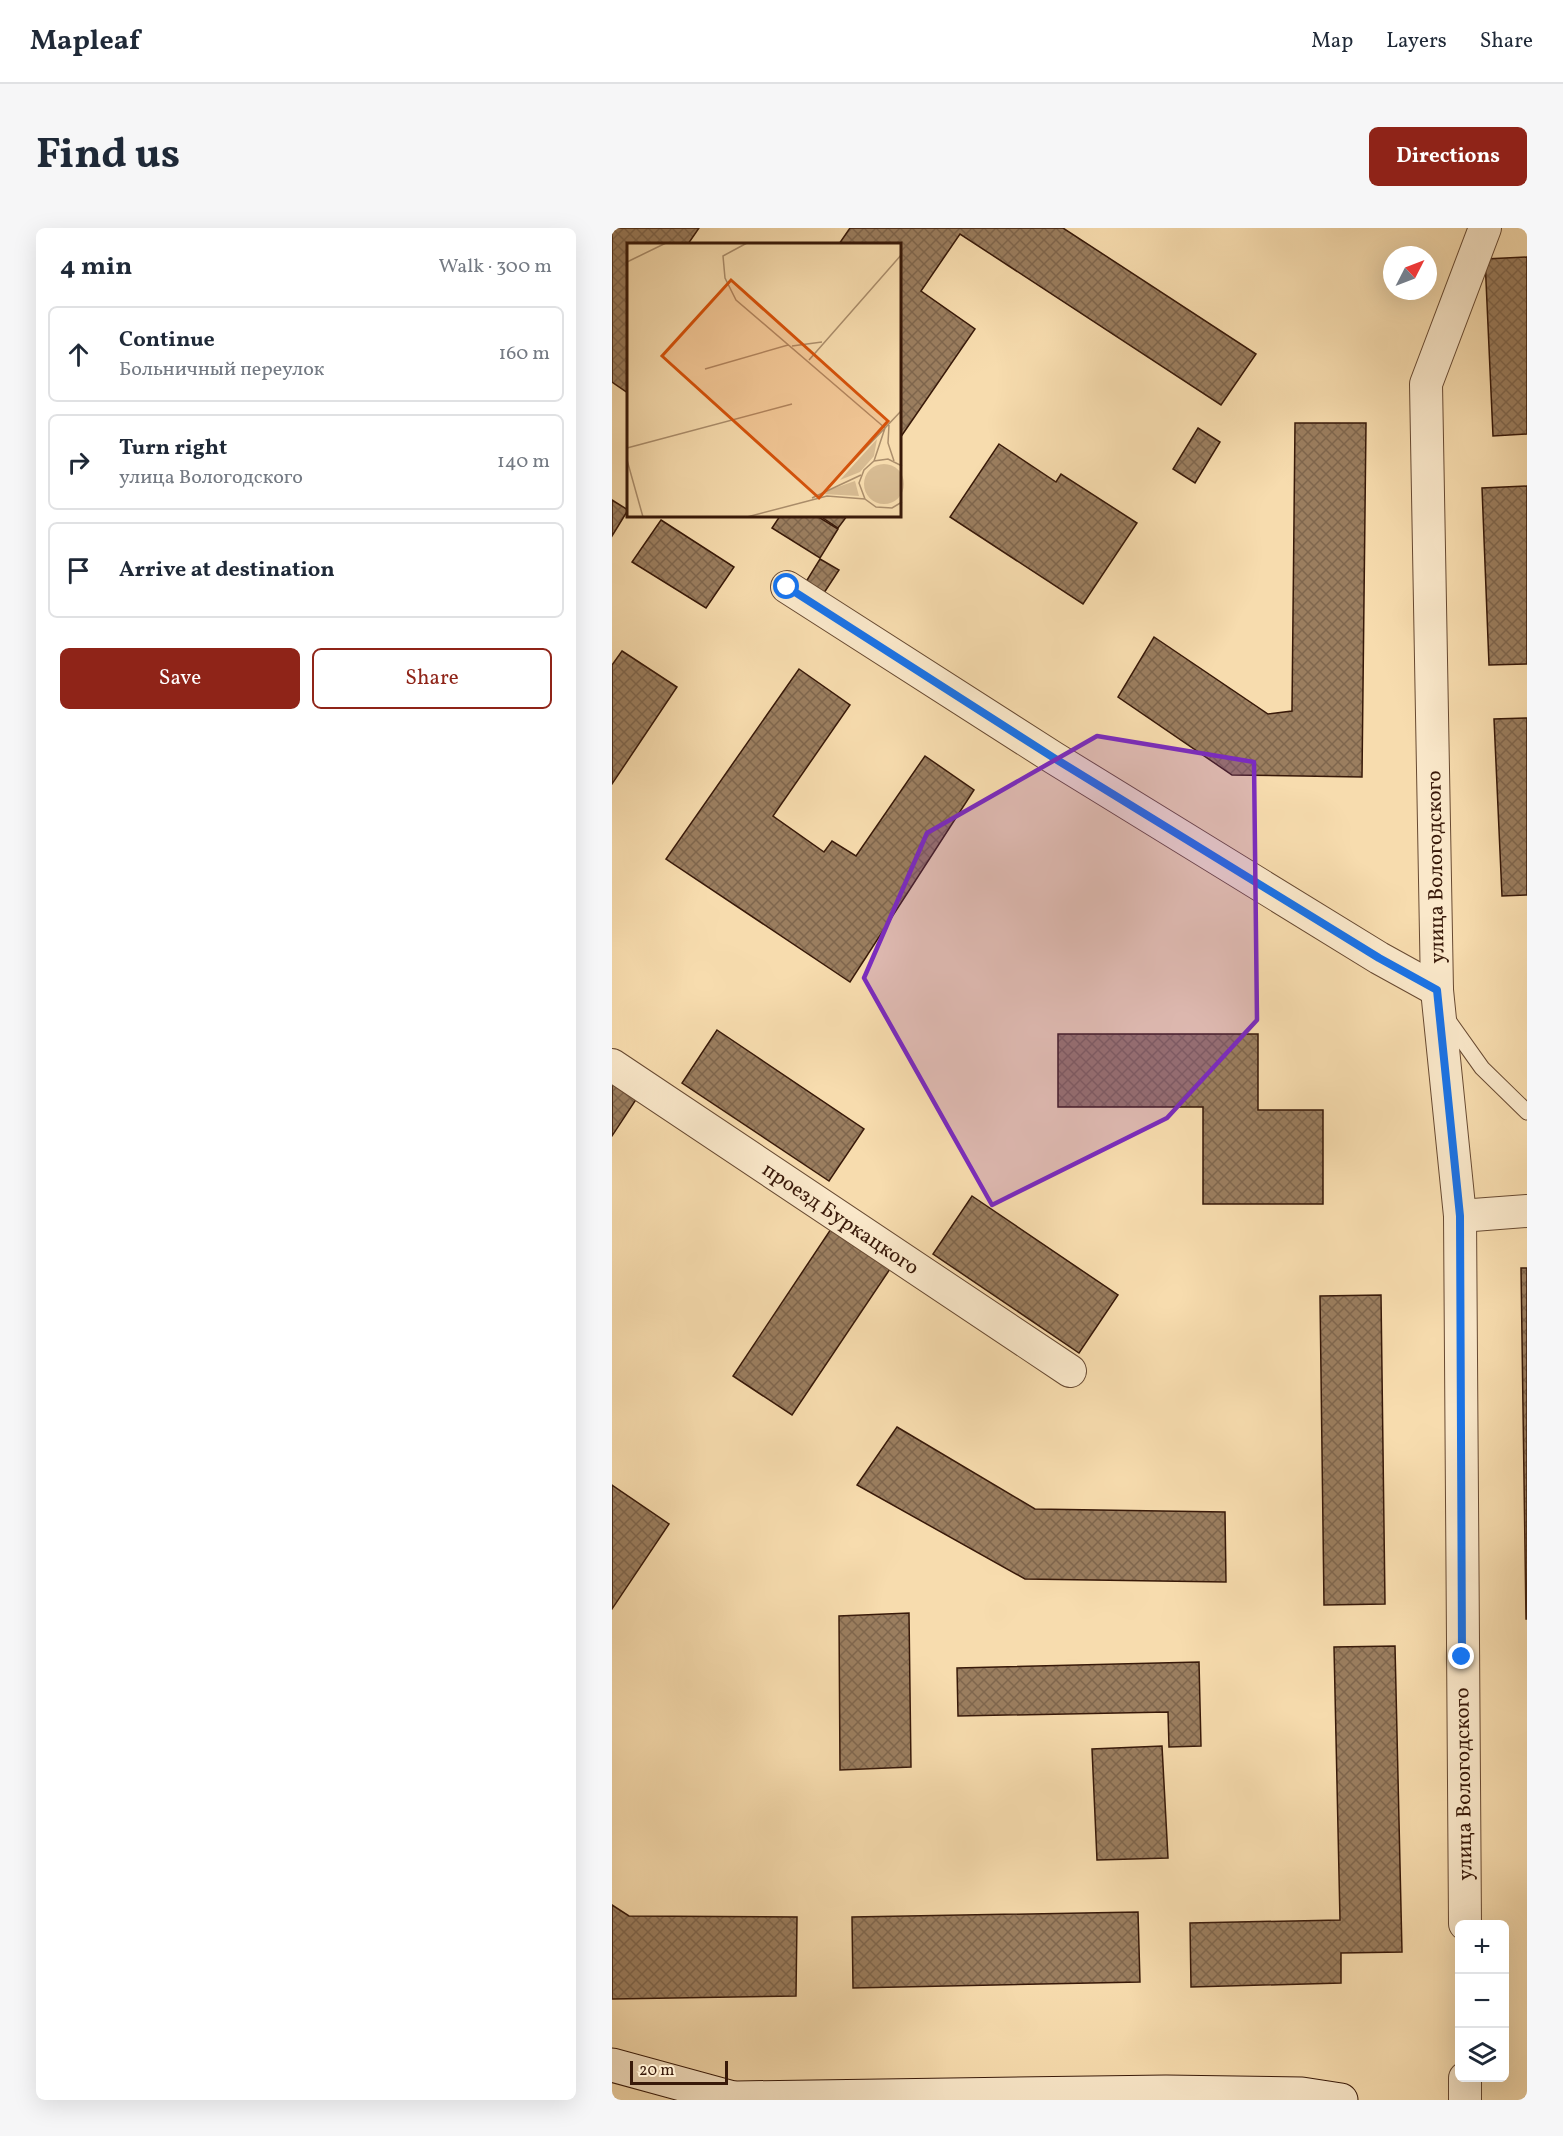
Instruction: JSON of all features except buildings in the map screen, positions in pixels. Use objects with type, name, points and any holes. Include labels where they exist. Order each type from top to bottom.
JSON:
[{"type":"street","name":"улица Вологодского","points":[[1465,1920],[1460,1216],[1438,998],[1426,384],[1485,228]]},
{"type":"street","points":[[787,587],[1054,758],[1379,958],[1438,998]]},
{"type":"street","name":"проезд Буркацкого","points":[[612,1065],[1070,1371]]},
{"type":"street","points":[[1460,1216],[1527,1211]]},
{"type":"street","points":[[612,2065],[738,2099],[1166,2092],[1302,2094],[1341,2100]]},
{"type":"street","points":[[1465,2082],[1465,2100]]},
{"type":"lane","points":[[1438,998],[1482,1068],[1527,1112]]},
{"type":"highlighted area","points":[[1097,736],[1254,762],[1257,1020],[1167,1118],[992,1205],[864,978],[927,833]]},
{"type":"route","points":[[787,587],[1054,758],[1379,958],[1437,990],[1460,1216],[1462,1657]]}]
